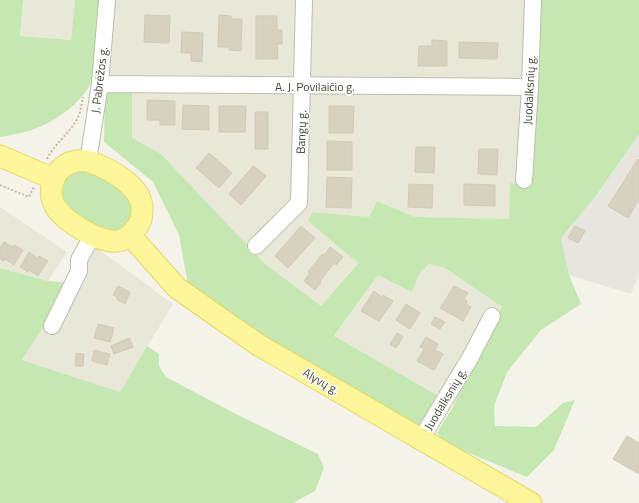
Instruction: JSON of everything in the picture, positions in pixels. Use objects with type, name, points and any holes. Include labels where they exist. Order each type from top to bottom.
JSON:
[{"type":"main road","points":[[0,156],[47,176],[52,186],[51,196],[56,208],[63,216],[92,236],[107,241],[118,241],[130,235],[140,223],[143,207],[137,192],[130,185],[102,166],[88,160],[73,162],[63,166],[58,171],[47,176]]},
{"type":"main road","name":"Alyvų g.","points":[[130,235],[177,288],[256,344],[531,503]]},
{"type":"street","name":"J. Pabrėžos g.","points":[[88,160],[100,84],[107,0]]},
{"type":"street","name":"Bangų g.","points":[[256,246],[299,203],[304,0]]},
{"type":"street","name":"Juodalksnių g.","points":[[524,180],[530,87],[533,0]]},
{"type":"street","name":"A. J. Povilaičio g.","points":[[100,84],[530,87]]},
{"type":"street","points":[[52,326],[79,271],[79,260],[92,236]]},
{"type":"street","name":"Juodalksnių g.","points":[[421,439],[470,358],[492,316]]},
{"type":"path","points":[[0,185],[29,197],[47,176],[49,153],[71,127],[79,113],[84,90]]},
{"type":"shaded area","points":[[23,0],[75,0],[71,40],[20,36]]},
{"type":"shaded area","points":[[113,0],[539,0],[531,184],[510,184],[509,219],[415,217],[377,201],[369,217],[312,212],[308,221],[358,262],[321,306],[264,263],[161,154],[131,138],[132,81],[112,79],[109,76]]},
{"type":"shaded area","points":[[639,134],[639,274],[631,294],[569,275],[561,238],[595,197]]},
{"type":"shaded area","points":[[0,207],[67,252],[48,281],[0,268]]},
{"type":"shaded area","points":[[94,246],[173,304],[120,392],[22,360]]},
{"type":"shaded area","points":[[429,264],[445,268],[502,307],[454,405],[334,337],[378,275],[419,274]]},
{"type":"green space","points":[[0,0],[23,0],[20,36],[71,40],[75,0],[100,0],[94,76],[85,92],[72,107],[47,123],[35,129],[0,137]]},
{"type":"green space","points":[[539,0],[639,0],[639,134],[595,197],[561,238],[569,275],[581,304],[541,330],[507,372],[494,406],[495,426],[536,427],[563,403],[575,400],[554,450],[527,477],[447,444],[437,433],[454,405],[502,307],[445,268],[429,264],[419,274],[412,292],[378,275],[334,336],[442,398],[425,424],[417,426],[259,336],[188,285],[179,235],[153,182],[104,142],[105,94],[107,91],[132,89],[132,138],[161,154],[264,263],[321,306],[358,263],[308,221],[312,212],[369,217],[377,201],[415,217],[509,219],[510,183],[531,184]]},
{"type":"green space","points":[[86,167],[126,193],[133,200],[132,223],[110,234],[68,210],[59,194],[65,175]]},
{"type":"green space","points":[[0,268],[48,281],[71,283],[22,360],[120,392],[147,346],[159,354],[159,366],[166,377],[236,414],[318,454],[324,468],[315,491],[293,503],[0,503]]},
{"type":"building","points":[[145,15],[170,16],[169,43],[144,42]]},
{"type":"building","points":[[219,15],[231,16],[231,19],[242,19],[241,51],[229,50],[229,47],[218,47]]},
{"type":"building","points":[[256,16],[277,16],[277,30],[282,30],[282,44],[277,44],[278,59],[256,59]]},
{"type":"building","points":[[182,32],[203,33],[202,62],[191,61],[191,53],[181,53]]},
{"type":"building","points":[[432,40],[447,41],[447,66],[418,66],[419,46],[432,46]]},
{"type":"building","points":[[459,42],[498,43],[497,59],[459,58]]},
{"type":"building","points":[[147,100],[175,101],[175,125],[160,125],[160,120],[147,120]]},
{"type":"building","points":[[183,105],[209,106],[209,130],[182,129]]},
{"type":"building","points":[[219,106],[246,106],[245,132],[219,132]]},
{"type":"building","points":[[329,106],[354,106],[353,133],[329,133]]},
{"type":"building","points":[[255,112],[268,112],[268,149],[255,149]]},
{"type":"building","points":[[327,141],[352,142],[352,170],[327,170]]},
{"type":"building","points":[[416,147],[435,147],[434,173],[415,172]]},
{"type":"building","points":[[479,149],[498,149],[497,175],[478,174]]},
{"type":"building","points":[[209,153],[232,173],[219,188],[196,168]]},
{"type":"building","points":[[638,159],[639,200],[628,218],[608,206]]},
{"type":"building","points":[[253,166],[266,176],[241,205],[229,194]]},
{"type":"building","points":[[327,177],[352,178],[351,208],[326,207]]},
{"type":"building","points":[[409,184],[433,185],[432,208],[408,207]]},
{"type":"building","points":[[464,184],[495,185],[495,206],[464,205]]},
{"type":"building","points":[[301,226],[315,238],[288,268],[275,256]]},
{"type":"building","points":[[575,226],[585,231],[578,243],[568,238]]},
{"type":"building","points":[[4,242],[23,250],[14,265],[5,259],[4,261],[0,259],[0,248]]},
{"type":"building","points":[[330,247],[343,257],[336,265],[334,263],[315,290],[304,281],[310,273],[308,272],[322,254],[324,255]]},
{"type":"building","points":[[29,252],[37,258],[39,256],[48,261],[38,276],[29,270],[28,272],[20,267]]},
{"type":"building","points":[[118,286],[130,292],[125,304],[117,300],[117,297],[113,295]]},
{"type":"building","points":[[454,286],[468,293],[464,299],[467,301],[466,304],[471,307],[463,321],[440,308]]},
{"type":"building","points":[[374,291],[382,297],[383,295],[393,301],[379,321],[361,311]]},
{"type":"building","points":[[406,304],[420,313],[410,329],[396,320]]},
{"type":"building","points":[[435,317],[445,322],[440,329],[431,324]]},
{"type":"building","points":[[98,324],[114,328],[110,342],[94,338]]},
{"type":"building","points":[[397,333],[403,337],[396,348],[390,344]]},
{"type":"building","points":[[426,337],[438,344],[435,350],[443,354],[434,370],[417,361],[424,349],[420,347]]},
{"type":"building","points":[[129,338],[133,347],[114,354],[111,346]]},
{"type":"building","points":[[94,350],[110,354],[107,365],[92,361]]},
{"type":"building","points":[[76,353],[84,354],[83,366],[75,366]]},
{"type":"building","points":[[627,436],[639,443],[639,474],[613,459]]}]
